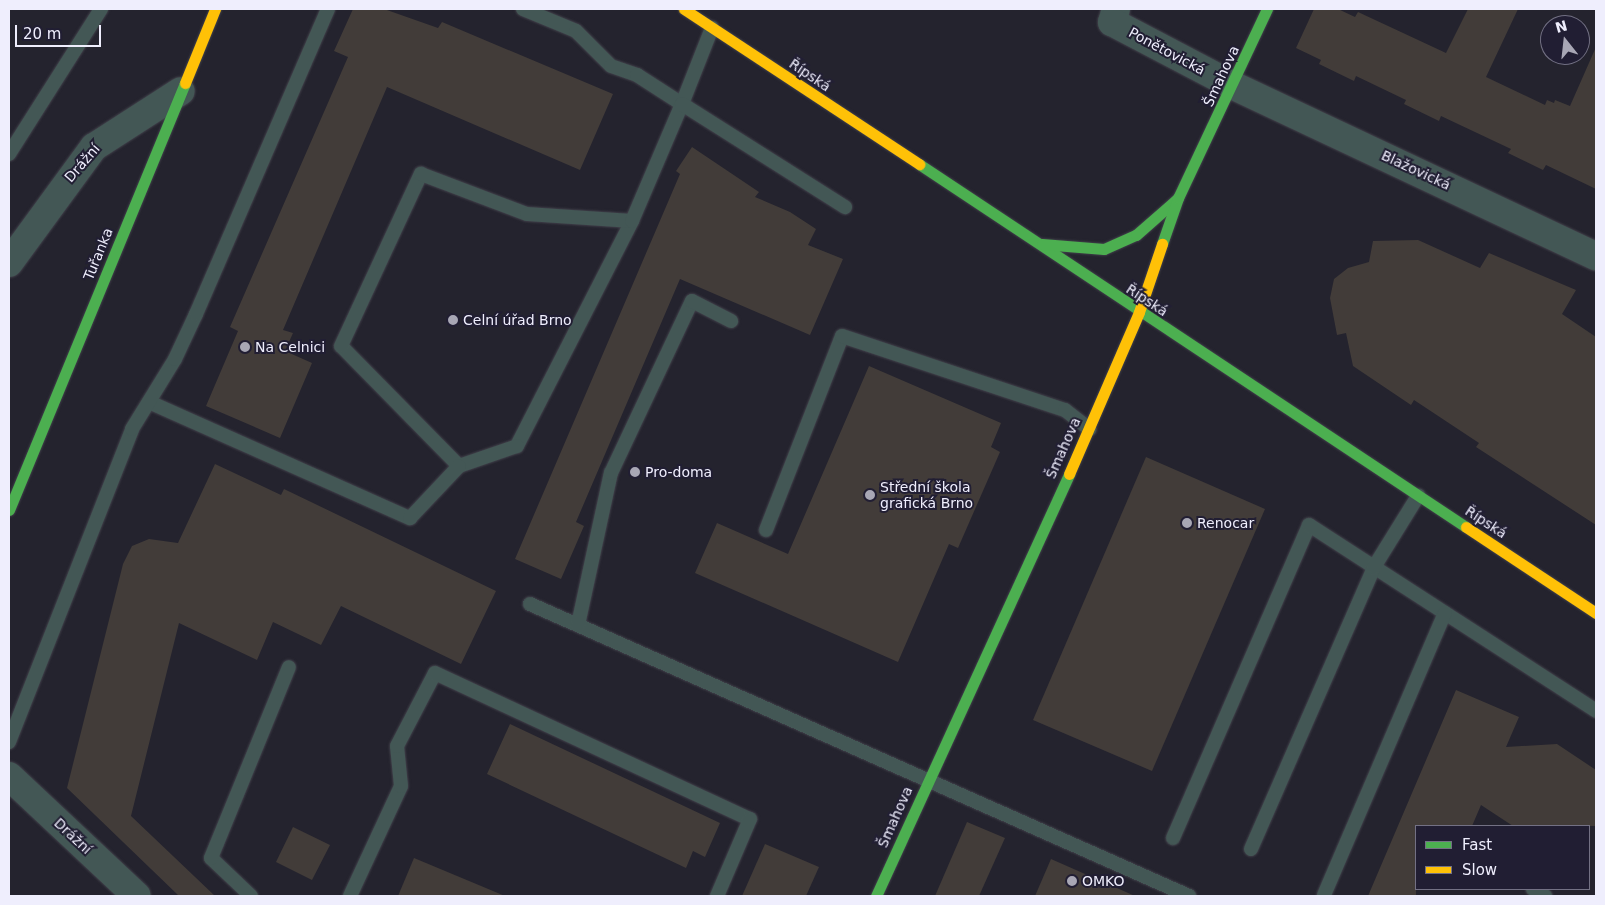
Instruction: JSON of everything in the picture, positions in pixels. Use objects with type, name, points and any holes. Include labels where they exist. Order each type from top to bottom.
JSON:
[{"type":"street","name":"Tuřanka","points":[[9,510],[215,9]]},
{"type":"street","name":"Řípská","points":[[684,9],[1596,613]]},
{"type":"street","name":"Ponětovická","points":[[1116,9],[1112,22],[1234,86]]},
{"type":"street","name":"Šmahova","points":[[876,896],[927,781],[1090,429],[1139,312],[1178,198],[1234,86],[1267,9]]},
{"type":"street","name":"Blažovická","points":[[1234,86],[1596,256]]},
{"type":"street","name":"Drážní","points":[[9,263],[94,147],[181,90]]},
{"type":"street","points":[[1035,243],[1104,249],[1136,235],[1178,198]]},
{"type":"street","name":"Drážní","points":[[9,776],[137,896]]},
{"type":"lane","points":[[9,154],[101,9]]},
{"type":"lane","points":[[9,742],[132,429],[149,402],[196,314],[262,155],[328,9]]},
{"type":"lane","points":[[523,9],[576,31],[611,66],[637,74],[845,207]]},
{"type":"lane","points":[[149,402],[410,518],[459,466],[517,446],[632,220],[682,104],[712,28]]},
{"type":"lane","points":[[459,466],[342,346],[421,174],[527,214],[632,220]]},
{"type":"lane","points":[[578,625],[611,473],[692,301],[731,321]]},
{"type":"lane","points":[[766,530],[842,336],[1065,410],[1090,429]]},
{"type":"lane","points":[[1250,850],[1374,567],[1418,496]]},
{"type":"lane","points":[[1173,838],[1309,525],[1596,710]]},
{"type":"lane","points":[[530,604],[1189,896]]},
{"type":"lane","points":[[1324,895],[1445,613]]},
{"type":"lane","points":[[250,896],[211,858],[290,667]]},
{"type":"lane","points":[[350,896],[401,786],[397,746],[435,673],[750,820],[717,896]]},
{"type":"building","points":[[353,9],[384,9],[438,28],[442,22],[613,94],[580,170],[387,87],[283,330],[293,333],[285,351],[312,363],[280,438],[206,406],[238,331],[230,327],[348,57],[334,51]]},
{"type":"building","points":[[1314,9],[1338,9],[1355,17],[1358,12],[1446,53],[1468,9],[1518,9],[1486,77],[1545,105],[1547,100],[1554,103],[1555,100],[1570,106],[1588,65],[1590,65],[1596,47],[1596,189],[1546,165],[1543,170],[1508,153],[1511,149],[1441,116],[1439,121],[1404,104],[1406,100],[1356,76],[1354,81],[1319,64],[1321,60],[1296,48]]},
{"type":"building","points":[[692,147],[759,192],[755,197],[790,212],[816,229],[808,245],[843,259],[810,335],[680,279],[576,522],[584,526],[561,579],[515,559],[680,174],[676,171]]},
{"type":"building","points":[[1418,240],[1480,268],[1489,253],[1576,290],[1562,314],[1596,337],[1596,525],[1476,447],[1479,443],[1414,400],[1411,405],[1353,366],[1346,333],[1337,335],[1330,298],[1334,279],[1348,268],[1369,262],[1373,241]]},
{"type":"building","points":[[869,366],[1001,423],[991,447],[1000,452],[958,548],[949,544],[898,662],[695,573],[717,523],[788,554]]},
{"type":"building","points":[[1146,457],[1265,509],[1152,771],[1033,720]]},
{"type":"building","points":[[215,464],[281,495],[284,489],[496,591],[461,664],[341,606],[321,645],[273,622],[257,660],[179,623],[131,816],[215,896],[179,896],[67,788],[123,564],[132,546],[149,539],[178,543]]},
{"type":"building","points":[[1456,690],[1519,717],[1506,747],[1557,744],[1596,770],[1596,826],[1511,825],[1481,805],[1472,825],[1415,825],[1416,896],[1368,896]]},
{"type":"building","points":[[510,724],[720,823],[705,857],[693,851],[686,868],[487,774]]},
{"type":"building","points":[[967,822],[1005,838],[979,896],[935,896]]},
{"type":"building","points":[[293,827],[330,845],[312,880],[276,862]]},
{"type":"building","points":[[765,844],[819,867],[806,896],[742,896]]},
{"type":"building","points":[[414,858],[505,896],[398,896]]},
{"type":"building","points":[[1051,859],[1135,896],[1035,896]]},
{"type":"traffic: fast","points":[[1162,244],[1178,198],[1267,9]]},
{"type":"traffic: fast","points":[[9,510],[185,83]]},
{"type":"traffic: fast","points":[[919,164],[1466,527]]},
{"type":"traffic: fast","points":[[1042,244],[1104,249],[1136,235],[1177,199]]},
{"type":"traffic: fast","points":[[876,896],[1069,474]]},
{"type":"traffic: slow","points":[[185,83],[215,9]]},
{"type":"traffic: slow","points":[[684,9],[919,164]]},
{"type":"traffic: slow","points":[[1069,474],[1139,312],[1162,244]]},
{"type":"traffic: slow","points":[[1466,527],[1596,613]]},
{"type":"place","name":"Celní úřad Brno","points":[[453,320]]},
{"type":"place","name":"Na Celnici","points":[[245,347]]},
{"type":"place","name":"Pro-doma","points":[[635,472]]},
{"type":"place","name":"Střední škola grafická Brno","points":[[870,495]]},
{"type":"place","name":"Renocar","points":[[1187,523]]},
{"type":"place","name":"OMKO","points":[[1072,881]]}]
